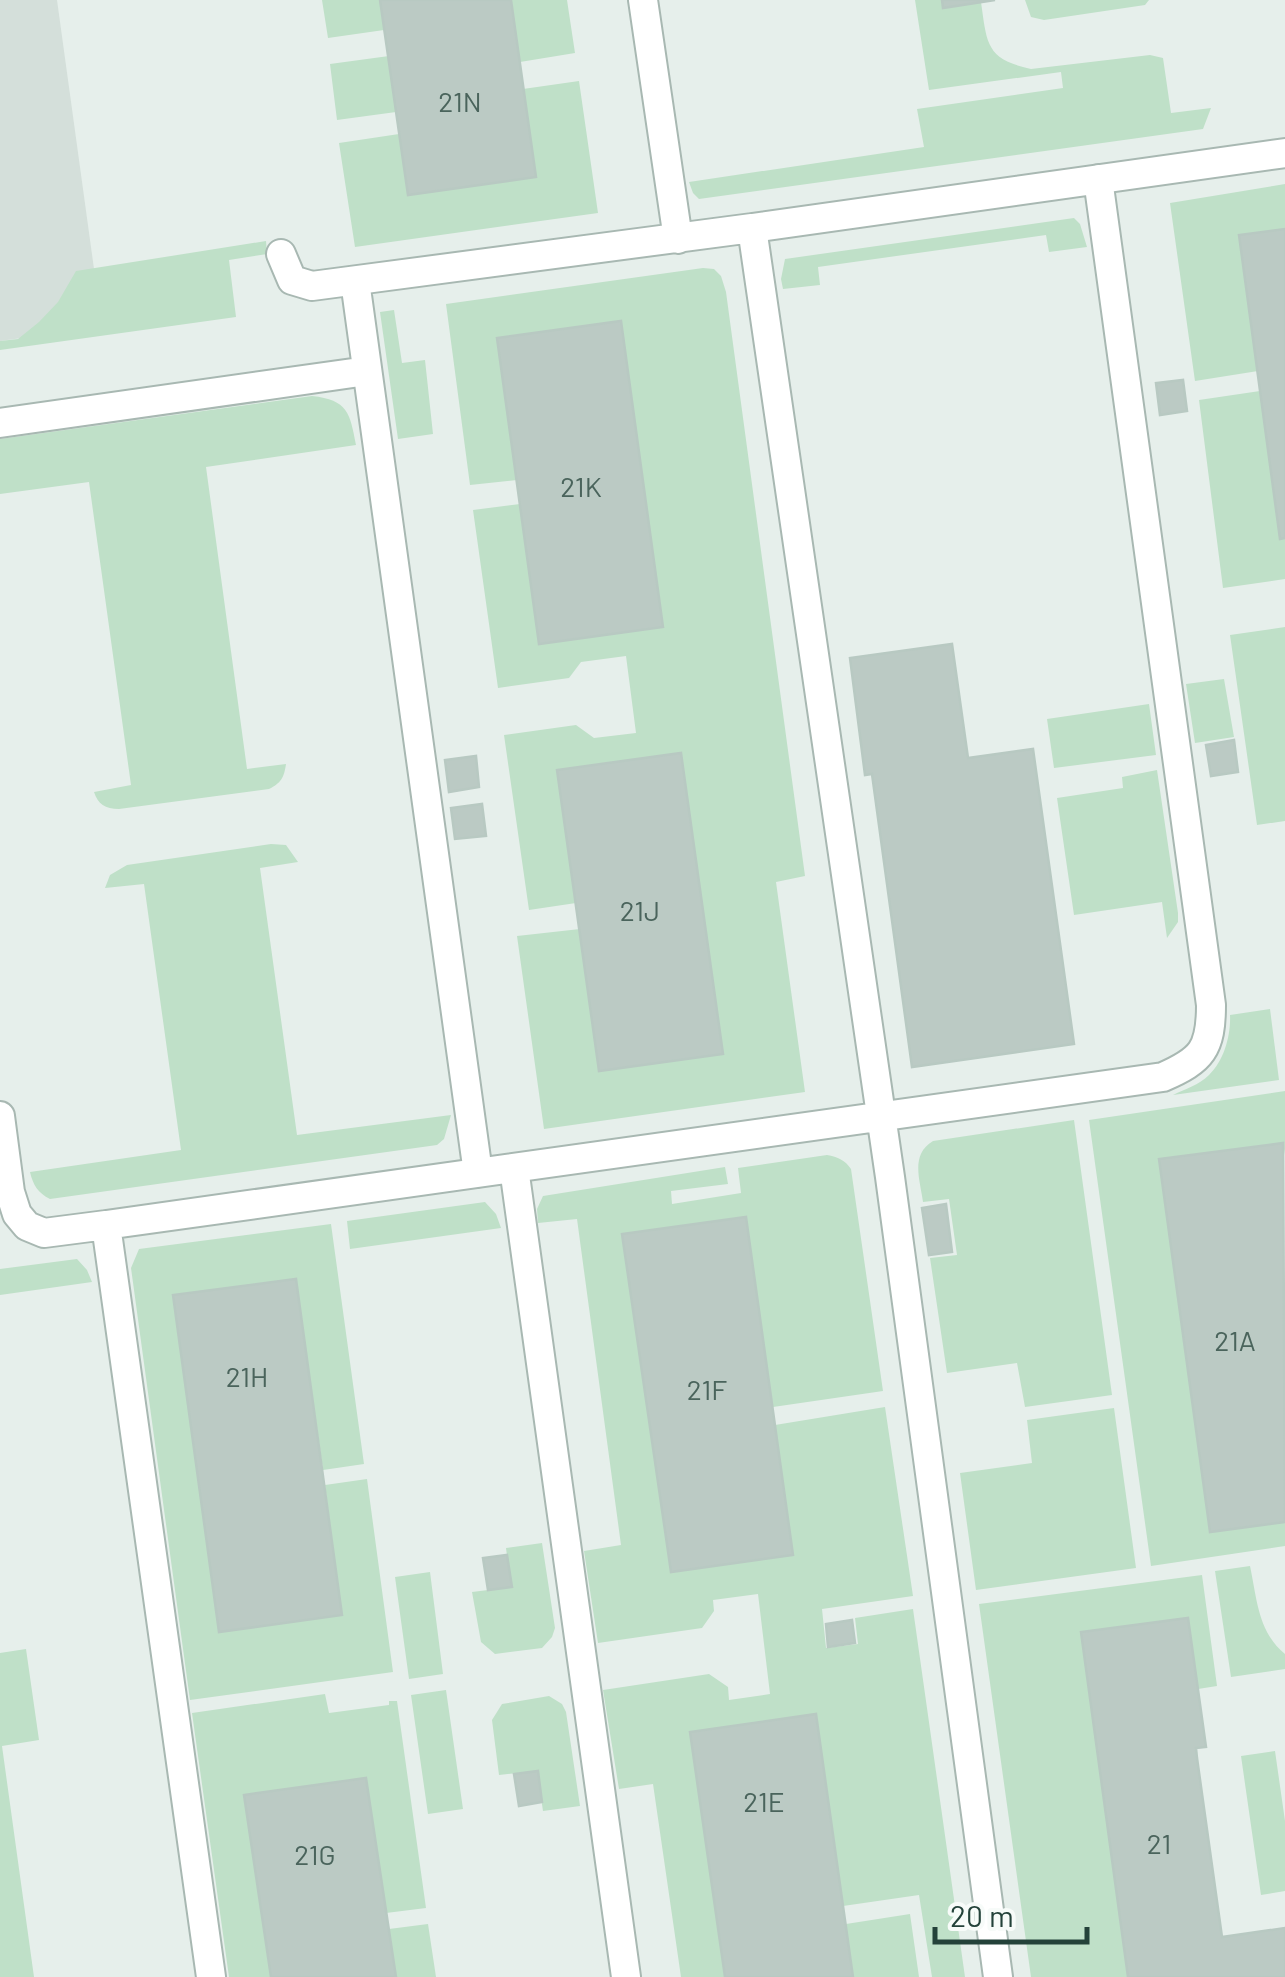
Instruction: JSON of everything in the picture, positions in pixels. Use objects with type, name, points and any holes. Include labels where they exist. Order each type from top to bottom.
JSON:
[{"type":"lane","points":[[642,0],[678,239]]},
{"type":"lane","points":[[281,254],[292,280],[301,284],[355,282],[1285,153]]},
{"type":"lane","points":[[0,1116],[10,1192],[17,1214],[28,1226],[44,1233],[1163,1077],[1188,1066],[1204,1049],[1211,1026],[1211,1005],[1098,179]]},
{"type":"lane","points":[[752,228],[881,1117],[998,1977]]},
{"type":"lane","points":[[355,282],[478,1174]]},
{"type":"lane","points":[[0,423],[367,371]]},
{"type":"lane","points":[[514,1168],[626,1977]]},
{"type":"lane","points":[[106,1225],[211,1977]]},
{"type":"shaded area","points":[[0,0],[57,0],[102,327],[0,341]]},
{"type":"green space","points":[[322,0],[380,0],[384,30],[328,38]]},
{"type":"green space","points":[[511,0],[567,0],[575,53],[520,62]]},
{"type":"green space","points":[[915,0],[942,0],[943,8],[981,2],[991,48],[1005,60],[1031,69],[1150,55],[1163,58],[1171,113],[1211,108],[1203,129],[699,199],[693,193],[689,182],[924,147],[917,109],[1063,88],[1061,72],[929,90]]},
{"type":"green space","points":[[1025,0],[1149,0],[1145,5],[1044,20],[1031,17]]},
{"type":"green space","points":[[389,56],[396,112],[337,120],[330,64]]},
{"type":"green space","points":[[579,81],[598,213],[355,247],[339,143],[399,134],[408,195],[535,177],[523,89]]},
{"type":"green space","points":[[1285,184],[1285,229],[1258,371],[1195,381],[1170,203]]},
{"type":"green space","points":[[1074,218],[1080,224],[1087,247],[1049,252],[1046,235],[818,267],[820,285],[783,289],[785,259]]},
{"type":"green space","points":[[266,241],[267,254],[229,260],[236,317],[0,350],[0,341],[18,339],[39,322],[58,302],[76,271]]},
{"type":"green space","points":[[714,269],[721,276],[726,292],[805,876],[776,882],[805,1092],[544,1129],[517,936],[580,929],[723,1053],[681,753],[558,770],[576,903],[529,910],[504,735],[576,725],[594,738],[636,733],[626,656],[581,662],[569,678],[498,688],[473,510],[520,504],[539,643],[663,627],[621,321],[498,338],[517,480],[470,485],[446,304]]},
{"type":"green space","points":[[394,310],[402,363],[425,360],[433,434],[398,439],[380,312]]},
{"type":"green space","points":[[1260,391],[1285,538],[1285,579],[1223,588],[1199,400]]},
{"type":"green space","points":[[312,396],[333,401],[345,410],[356,445],[206,467],[247,769],[286,764],[283,776],[269,789],[119,809],[106,807],[94,792],[131,785],[89,482],[0,494],[0,439]]},
{"type":"green space","points":[[1285,627],[1285,821],[1257,825],[1230,635]]},
{"type":"green space","points":[[1224,679],[1234,737],[1195,743],[1186,684]]},
{"type":"green space","points":[[1149,704],[1156,755],[1054,768],[1047,719]]},
{"type":"green space","points":[[1157,770],[1178,913],[1178,922],[1167,938],[1162,902],[1074,915],[1057,798],[1123,788],[1122,777]]},
{"type":"green space","points":[[286,845],[298,862],[260,868],[297,1135],[451,1115],[444,1139],[437,1145],[46,1197],[30,1172],[181,1150],[144,884],[105,888],[110,875],[127,865]]},
{"type":"green space","points":[[1270,1009],[1279,1080],[1173,1095],[1201,1082],[1219,1063],[1226,1047],[1230,1015]]},
{"type":"green space","points":[[1285,1091],[1285,1155],[1283,1143],[1159,1160],[1210,1532],[1285,1522],[1285,1546],[1151,1566],[1089,1120]]},
{"type":"green space","points":[[1074,1120],[1112,1395],[1025,1407],[1017,1363],[947,1373],[930,1258],[957,1255],[949,1199],[923,1202],[919,1160],[933,1141]]},
{"type":"green space","points":[[827,1155],[841,1159],[851,1169],[883,1391],[773,1407],[745,1217],[793,1554],[775,1425],[885,1407],[913,1596],[822,1609],[826,1648],[858,1644],[855,1618],[913,1609],[965,1977],[932,1977],[919,1895],[843,1906],[816,1715],[725,1977],[681,1977],[653,1784],[619,1789],[603,1690],[709,1674],[728,1687],[729,1700],[770,1694],[758,1594],[713,1600],[714,1611],[702,1628],[598,1643],[584,1551],[621,1545],[577,1219],[538,1223],[537,1209],[543,1196],[725,1167],[728,1184],[671,1191],[672,1204],[741,1193],[738,1168]]},
{"type":"green space","points":[[485,1202],[496,1214],[501,1228],[350,1249],[347,1221]]},
{"type":"green space","points":[[331,1224],[364,1464],[323,1470],[296,1279],[173,1295],[219,1632],[342,1615],[325,1485],[367,1479],[393,1672],[190,1700],[131,1268],[139,1249]]},
{"type":"green space","points":[[77,1259],[92,1282],[0,1295],[0,1269]]},
{"type":"green space","points":[[1114,1408],[1136,1568],[976,1590],[960,1473],[1032,1463],[1027,1420]]},
{"type":"green space","points":[[542,1543],[555,1628],[552,1637],[542,1648],[495,1654],[481,1642],[472,1592],[511,1587],[506,1548]]},
{"type":"green space","points":[[1250,1566],[1260,1614],[1269,1636],[1285,1654],[1285,1669],[1231,1677],[1215,1571]]},
{"type":"green space","points":[[430,1572],[443,1674],[409,1679],[395,1577]]},
{"type":"green space","points":[[1202,1575],[1217,1686],[1198,1689],[1188,1618],[1081,1633],[1128,1977],[1031,1977],[979,1604]]},
{"type":"green space","points":[[26,1649],[39,1740],[2,1746],[34,1977],[0,1977],[0,1653]]},
{"type":"green space","points":[[446,1690],[463,1809],[428,1814],[411,1695]]},
{"type":"green space","points":[[325,1694],[329,1713],[397,1701],[426,1908],[386,1913],[366,1778],[245,1795],[271,1977],[229,1977],[192,1713]]},
{"type":"green space","points":[[549,1696],[562,1704],[566,1712],[580,1806],[543,1811],[537,1771],[499,1775],[492,1720],[502,1704]]},
{"type":"green space","points":[[1275,1751],[1285,1821],[1285,1891],[1261,1895],[1241,1756]]},
{"type":"green space","points":[[910,1914],[919,1977],[853,1977],[846,1924]]},
{"type":"green space","points":[[428,1924],[436,1977],[396,1977],[389,1929]]},
{"type":"building","points":[[380,0],[511,0],[536,177],[408,195]]},
{"type":"building","points":[[942,0],[995,0],[943,8]]},
{"type":"building","points":[[1285,229],[1285,538],[1280,539],[1239,235]]},
{"type":"building","points":[[621,321],[663,627],[539,644],[497,338]]},
{"type":"building","points":[[1183,380],[1187,411],[1160,415],[1156,383]]},
{"type":"building","points":[[952,644],[968,758],[1033,749],[1074,1044],[912,1067],[872,774],[865,775],[850,658]]},
{"type":"building","points":[[1234,740],[1238,772],[1211,776],[1206,745]]},
{"type":"building","points":[[681,753],[723,1054],[599,1071],[557,770]]},
{"type":"building","points":[[476,756],[479,787],[449,792],[445,760]]},
{"type":"building","points":[[482,804],[486,836],[455,839],[451,808]]},
{"type":"building","points":[[1283,1143],[1285,1522],[1210,1532],[1159,1159]]},
{"type":"building","points":[[946,1204],[952,1252],[929,1255],[922,1208]]},
{"type":"building","points":[[746,1217],[793,1555],[671,1572],[622,1234]]},
{"type":"building","points":[[296,1279],[342,1615],[219,1632],[173,1295]]},
{"type":"building","points":[[507,1555],[512,1587],[488,1590],[483,1558]]},
{"type":"building","points":[[1188,1618],[1206,1747],[1196,1748],[1197,1758],[1222,1937],[1285,1928],[1285,1977],[1128,1977],[1081,1632]]},
{"type":"building","points":[[852,1620],[855,1643],[828,1647],[826,1624]]},
{"type":"building","points":[[816,1714],[853,1977],[725,1977],[690,1732]]},
{"type":"building","points":[[538,1771],[542,1802],[519,1806],[514,1774]]},
{"type":"building","points":[[366,1778],[396,1977],[271,1977],[244,1795]]}]
